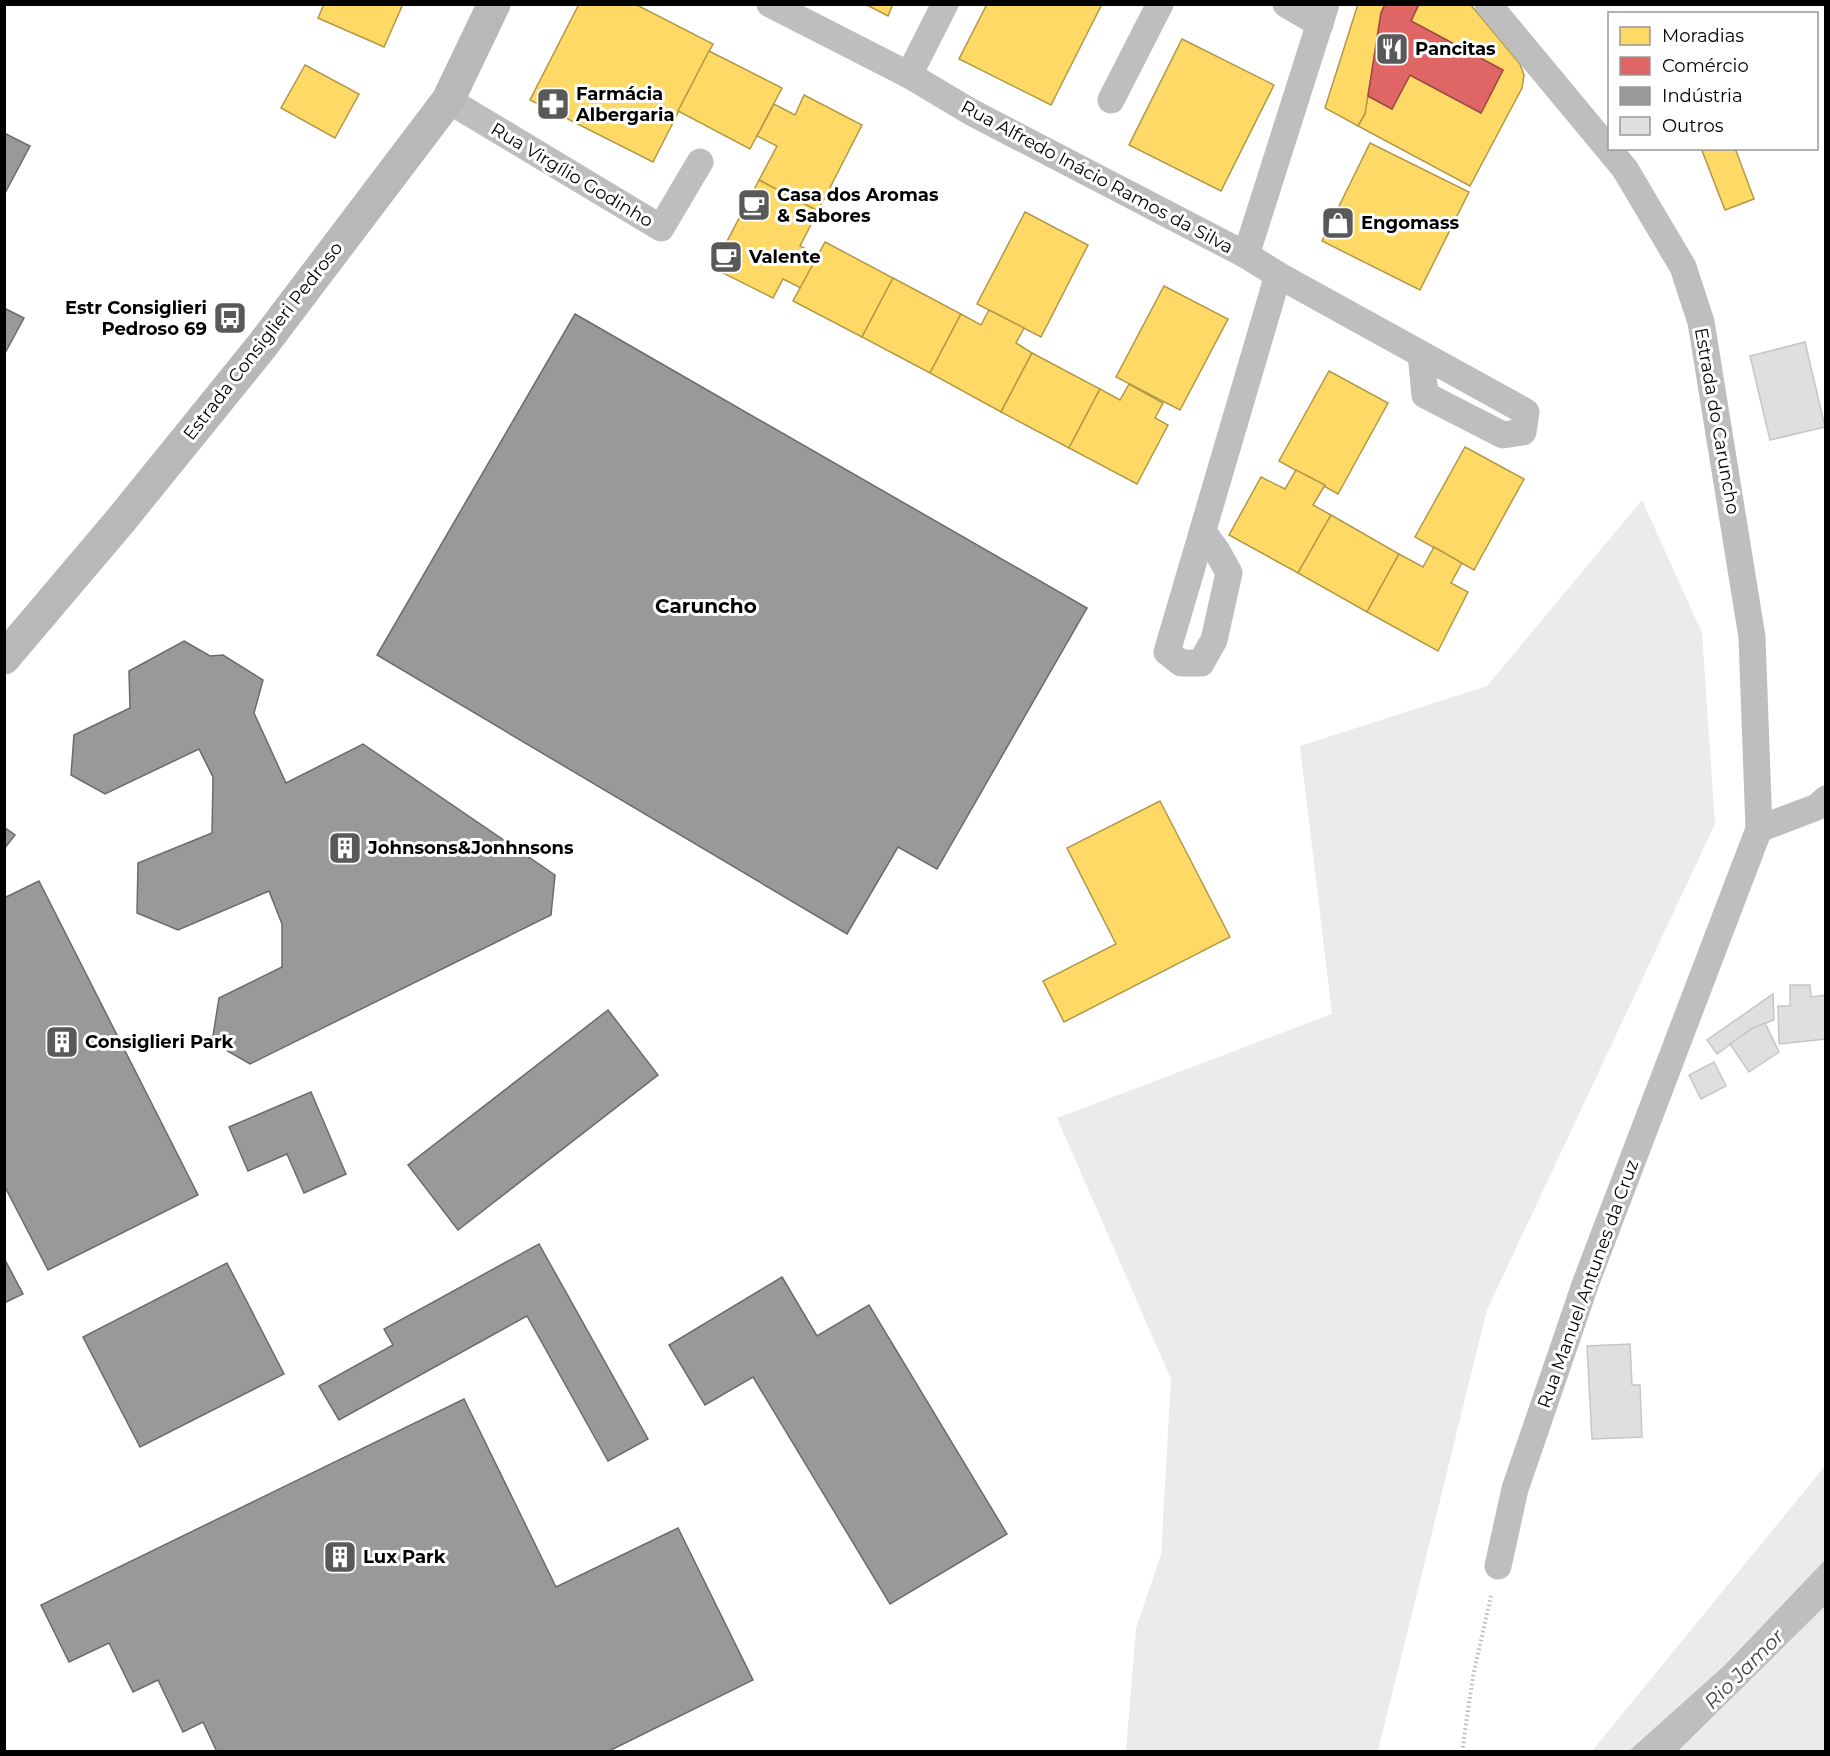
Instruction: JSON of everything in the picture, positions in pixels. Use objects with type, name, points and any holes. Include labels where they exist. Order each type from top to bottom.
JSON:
[{"type":"main road","name":"Estrada Consiglieri Pedroso","points":[[4,658],[121,520],[261,347],[448,100],[494,4]]},
{"type":"street","name":"Rua Alfredo Inácio Ramos da Silva","points":[[770,4],[909,75],[971,112],[1246,255],[1421,354]]},
{"type":"street","points":[[909,75],[945,4]]},
{"type":"street","points":[[1111,100],[1160,4]]},
{"type":"street","points":[[1246,255],[1323,14],[1286,4]]},
{"type":"street","name":"Estrada do Caruncho","points":[[1488,4],[1608,149]]},
{"type":"street","name":"Rua Virgílio Godinho","points":[[448,100],[661,228],[700,162]]},
{"type":"street","name":"Estrada do Caruncho","points":[[1609,150],[1625,169],[1683,267],[1701,322],[1752,637],[1759,829]]},
{"type":"street","points":[[1203,532],[1278,275]]},
{"type":"street","points":[[1759,829],[1817,807],[1826,798]]},
{"type":"street","name":"Rua Manuel Antunes da Cruz","points":[[1498,1566],[1515,1489],[1586,1282],[1759,829]]},
{"type":"path","points":[[1462,1752],[1473,1676],[1498,1566]]},
{"type":"shaded area","points":[[1642,500],[1702,633],[1715,824],[1487,1310],[1378,1751],[1126,1751],[1136,1628],[1161,1555],[1171,1379],[1057,1118],[1332,1014],[1300,746],[1487,686]]},
{"type":"shaded area","points":[[1825,1466],[1825,1751],[1592,1751]]},
{"type":"water","name":"Rio Jamor","points":[[1825,1560],[1825,1606],[1678,1751],[1629,1751],[1724,1666]]},
{"type":"building: Moradias","points":[[324,4],[403,4],[384,47],[318,18]]},
{"type":"building: Moradias","points":[[579,4],[635,4],[713,44],[653,162],[530,100]]},
{"type":"building: Moradias","points":[[865,4],[893,4],[888,16]]},
{"type":"building: Moradias","points":[[987,4],[1102,4],[1051,105],[959,59]]},
{"type":"building: Moradias","points":[[1358,4],[1385,4],[1381,13],[1365,114],[1358,126],[1325,108]]},
{"type":"building: Moradias","points":[[1419,4],[1470,4],[1520,64],[1524,75],[1522,88],[1470,186],[1358,126],[1365,114],[1368,96],[1392,109],[1410,75],[1481,113],[1503,70],[1411,21]]},
{"type":"building: Moradias","points":[[1182,39],[1274,85],[1221,191],[1129,145]]},
{"type":"building: Moradias","points":[[709,51],[782,88],[750,149],[678,111]]},
{"type":"building: Moradias","points":[[305,65],[359,94],[335,138],[281,108]]},
{"type":"building: Moradias","points":[[804,95],[862,125],[818,211],[759,180],[777,146],[757,136],[774,104],[795,115]]},
{"type":"building: Moradias","points":[[1370,143],[1469,192],[1420,290],[1322,241]]},
{"type":"building: Moradias","points":[[1702,150],[1736,150],[1754,199],[1725,210]]},
{"type":"building: Moradias","points":[[759,180],[818,211],[800,246],[818,255],[801,288],[783,279],[773,298],[713,268]]},
{"type":"building: Moradias","points":[[1025,212],[1088,245],[1041,337],[977,304]]},
{"type":"building: Moradias","points":[[825,242],[893,278],[862,337],[793,301]]},
{"type":"building: Moradias","points":[[893,278],[961,314],[930,373],[862,337]]},
{"type":"building: Moradias","points":[[1164,286],[1228,319],[1180,410],[1116,377]]},
{"type":"building: Moradias","points":[[989,310],[1024,328],[1016,343],[1032,353],[1001,412],[930,373],[961,314],[981,325]]},
{"type":"building: Moradias","points":[[1032,353],[1100,389],[1069,448],[1001,412]]},
{"type":"building: Moradias","points":[[1329,371],[1388,403],[1338,494],[1279,461]]},
{"type":"building: Moradias","points":[[1129,384],[1163,403],[1155,418],[1168,425],[1137,484],[1069,448],[1100,389],[1120,400]]},
{"type":"building: Moradias","points":[[1465,447],[1524,479],[1474,570],[1415,537]]},
{"type":"building: Moradias","points":[[1296,470],[1325,485],[1313,505],[1331,515],[1298,573],[1229,535],[1261,477],[1285,489]]},
{"type":"building: Moradias","points":[[1331,515],[1399,554],[1367,612],[1298,573]]},
{"type":"building: Moradias","points":[[1434,547],[1462,563],[1451,583],[1468,592],[1438,651],[1367,612],[1399,554],[1423,567]]},
{"type":"building: Moradias","points":[[1160,801],[1230,937],[1064,1022],[1043,981],[1116,944],[1067,848]]},
{"type":"building: Comércio","points":[[1385,4],[1419,4],[1411,21],[1503,70],[1481,113],[1410,75],[1392,109],[1368,96],[1381,13]]},
{"type":"building: Indústria","points":[[4,133],[30,146],[4,195]]},
{"type":"building: Indústria","points":[[4,308],[24,318],[4,355]]},
{"type":"building: Indústria","points":[[575,314],[1087,608],[937,869],[898,847],[847,934],[377,655]]},
{"type":"building: Indústria","name":"Johnsons&Jonhnsons","points":[[184,641],[210,656],[223,655],[263,680],[254,713],[286,783],[363,744],[555,875],[551,915],[250,1064],[212,1042],[219,998],[282,967],[282,924],[269,891],[178,930],[137,913],[138,863],[212,833],[213,777],[199,749],[105,794],[71,775],[74,735],[130,708],[129,671]]},
{"type":"building: Indústria","points":[[4,827],[15,835],[4,849]]},
{"type":"building: Indústria","name":"Consiglieri Park","points":[[39,881],[198,1195],[48,1270],[4,1185],[4,898]]},
{"type":"building: Indústria","points":[[608,1010],[658,1075],[458,1230],[408,1165]]},
{"type":"building: Indústria","points":[[311,1092],[346,1174],[304,1193],[287,1154],[248,1171],[229,1127]]},
{"type":"building: Indústria","points":[[539,1244],[648,1439],[608,1461],[527,1316],[339,1420],[319,1386],[393,1345],[384,1329]]},
{"type":"building: Indústria","points":[[4,1258],[23,1294],[4,1303]]},
{"type":"building: Indústria","points":[[227,1263],[284,1374],[140,1447],[83,1337]]},
{"type":"building: Indústria","points":[[782,1277],[817,1336],[869,1305],[1007,1534],[890,1604],[753,1377],[705,1405],[669,1345]]},
{"type":"building: Indústria","name":"Lux Park","points":[[464,1399],[556,1587],[678,1528],[753,1680],[607,1752],[217,1752],[203,1722],[183,1732],[158,1680],[133,1692],[109,1643],[69,1662],[41,1605]]},
{"type":"building: Outros","points":[[1805,342],[1825,427],[1770,440],[1750,356]]},
{"type":"building: Outros","points":[[1790,985],[1810,985],[1811,997],[1826,995],[1826,1039],[1779,1044],[1778,1006],[1790,1006]]},
{"type":"building: Outros","points":[[1773,994],[1774,1020],[1753,1028],[1717,1054],[1707,1040]]},
{"type":"building: Outros","points":[[1765,1023],[1779,1052],[1749,1072],[1730,1044],[1753,1028]]},
{"type":"building: Outros","points":[[1714,1062],[1726,1086],[1701,1099],[1689,1075]]},
{"type":"building: Outros","points":[[1630,1344],[1632,1385],[1640,1385],[1642,1437],[1592,1439],[1587,1346]]},
{"type":"place","name":"Pancitas","points":[[1392,49]]},
{"type":"place","name":"Farmácia Albergaria","points":[[553,104]]},
{"type":"place","name":"Casa dos Aromas & Sabores","points":[[754,205]]},
{"type":"place","name":"Engomass","points":[[1338,223]]},
{"type":"place","name":"Valente","points":[[726,257]]},
{"type":"place","name":"Estr Consiglieri Pedroso 69","points":[[230,318]]},
{"type":"place","name":"Johnsons&Jonhnsons","points":[[345,848]]},
{"type":"place","name":"Consiglieri Park","points":[[62,1042]]},
{"type":"place","name":"Lux Park","points":[[340,1557]]},
{"type":"district","name":"Caruncho","points":[[706,606]]}]
